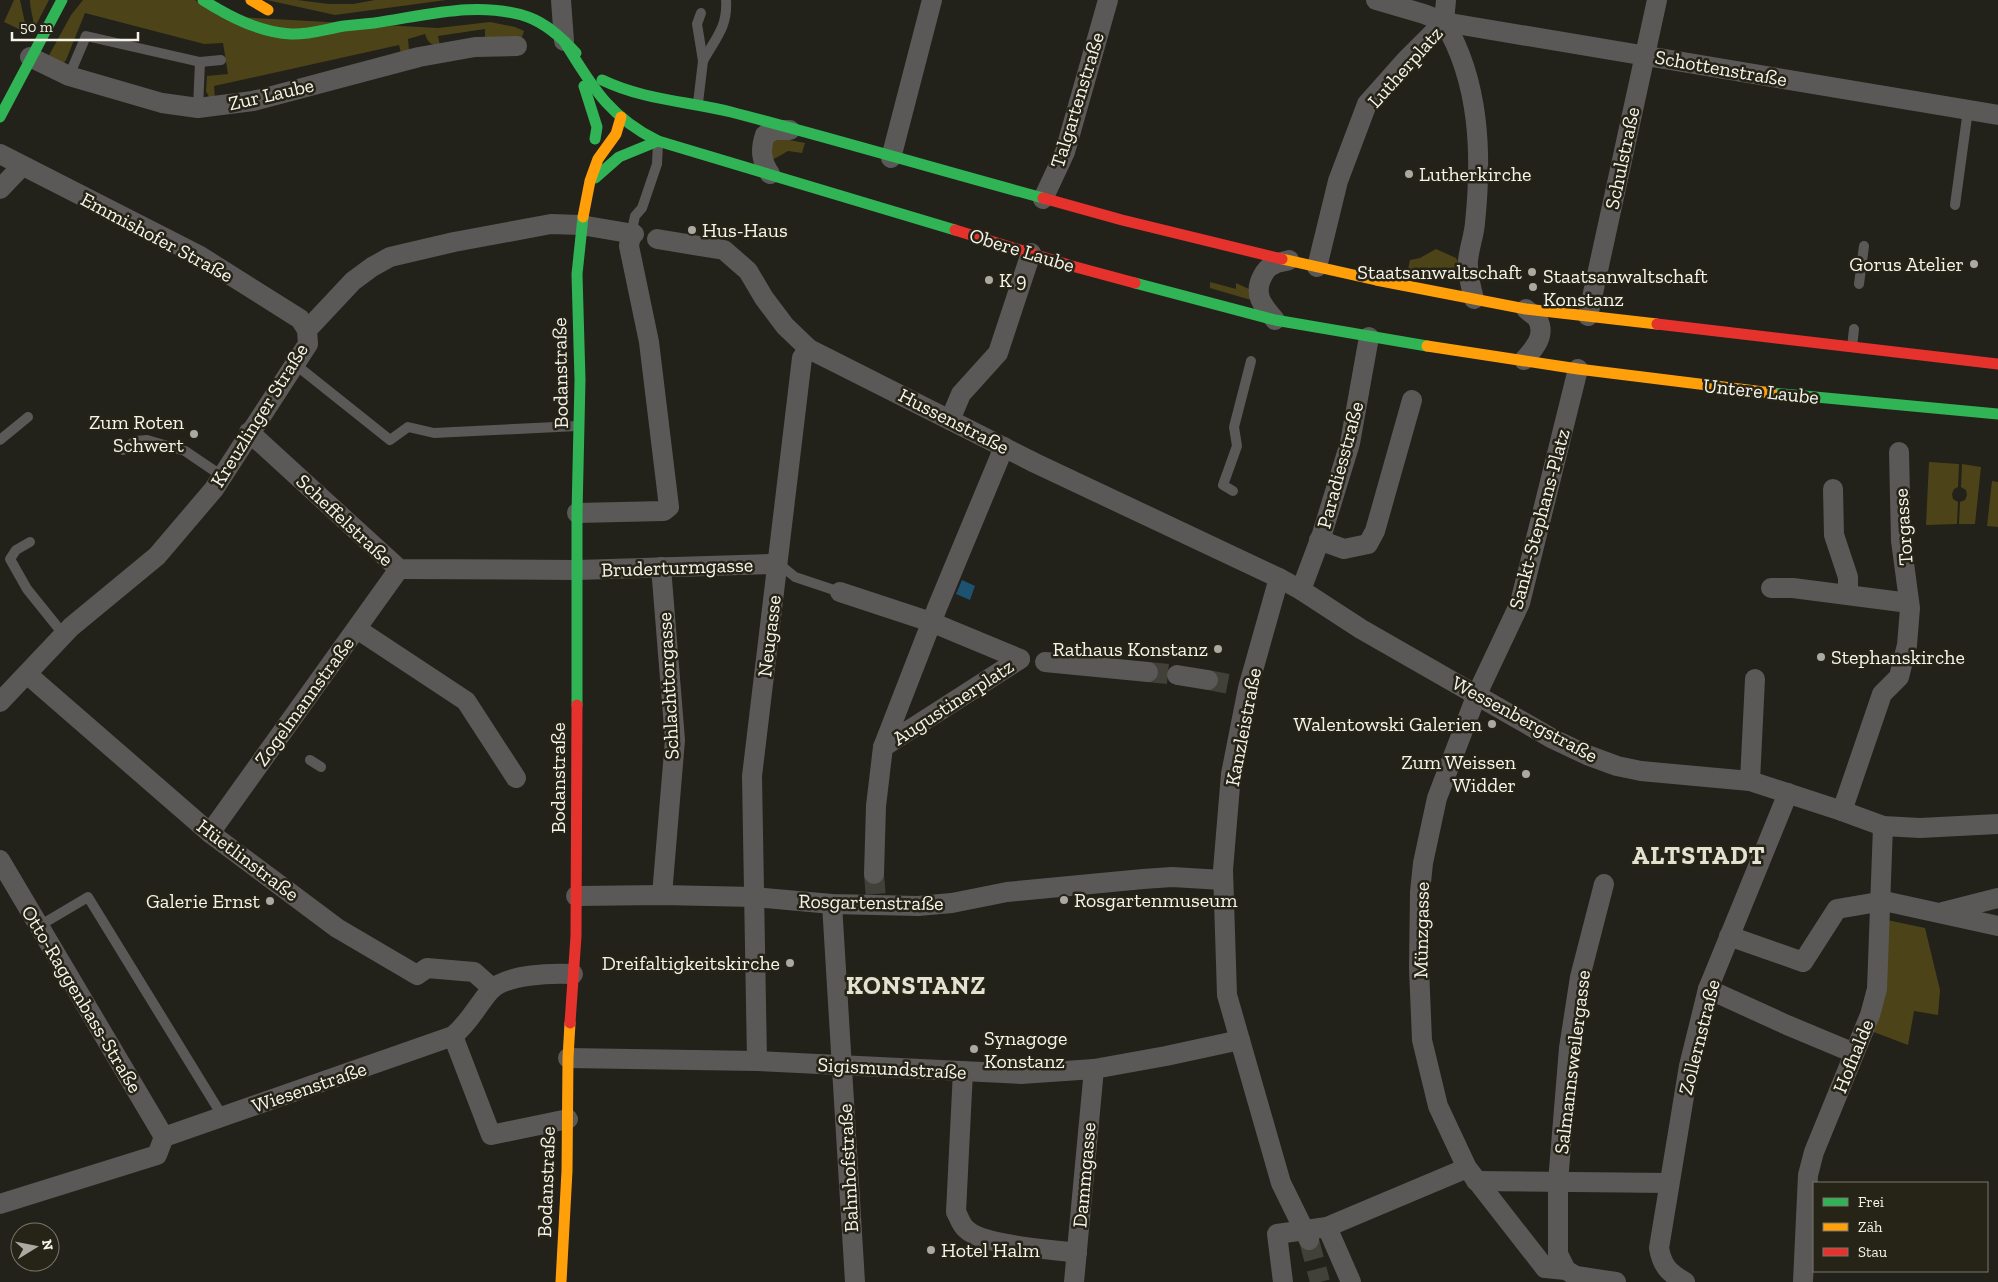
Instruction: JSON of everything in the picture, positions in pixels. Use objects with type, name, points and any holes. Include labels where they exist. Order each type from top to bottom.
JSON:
[{"type":"main road","points":[[203,0],[229,16],[270,30],[292,34],[313,33],[421,14],[491,8],[530,17],[552,30],[602,80],[615,99],[620,116],[616,134],[598,159],[570,229]]},
{"type":"main road","points":[[239,4],[245,7],[272,11],[251,0]]},
{"type":"main road","points":[[0,117],[30,57],[62,1]]},
{"type":"main road","points":[[314,20],[340,27]]},
{"type":"main road","points":[[564,41],[589,97],[597,127],[593,143],[620,116],[656,99]]},
{"type":"main road","name":"Obere Laube","points":[[564,41],[609,108],[645,135],[658,141],[1072,266],[1266,321],[1369,337]]},
{"type":"main road","points":[[602,80],[623,90],[656,99],[698,105],[1131,222],[1317,267],[1474,299],[1526,309],[1998,364]]},
{"type":"main road","points":[[590,181],[619,158],[658,141]]},
{"type":"main road","name":"Bodanstraße","points":[[570,229],[577,274]]},
{"type":"main road","name":"Bodanstraße","points":[[561,1282],[567,1171],[568,1058],[576,896],[577,513],[580,426],[577,274],[570,229]]},
{"type":"main road","name":"Untere Laube","points":[[1369,337],[1578,369],[1764,392],[1998,414]]},
{"type":"street","points":[[561,0],[564,41]]},
{"type":"street","points":[[892,158],[932,0]]},
{"type":"street","name":"Talgartenstraße","points":[[1043,199],[1065,152],[1108,0]]},
{"type":"street","name":"Schottenstraße","points":[[1376,0],[1444,22],[1998,115]]},
{"type":"street","points":[[1444,22],[1446,0]]},
{"type":"street","name":"Schulstraße","points":[[1588,316],[1657,0]]},
{"type":"street","name":"Lutherplatz","points":[[1317,267],[1338,181],[1367,104],[1407,59],[1444,22],[1457,43],[1467,73],[1474,104],[1478,146],[1475,225],[1468,261],[1470,284],[1474,299]]},
{"type":"street","name":"Zur Laube","points":[[30,57],[69,76],[162,103],[198,108],[253,101],[419,57],[476,47],[517,46]]},
{"type":"street","points":[[770,174],[760,149],[765,135],[774,130],[792,130]]},
{"type":"street","name":"Emmishofer Straße","points":[[0,154],[200,256],[300,318],[308,330]]},
{"type":"street","points":[[0,189],[22,166]]},
{"type":"street","name":"Kreuzlinger Straße","points":[[0,702],[64,635],[157,556],[214,489],[249,432],[296,365],[308,344],[308,330],[353,281],[390,257],[415,250],[536,226],[570,229]]},
{"type":"street","points":[[570,229],[632,234],[629,246],[649,342],[669,507],[664,511],[577,513]]},
{"type":"street","name":"Hussenstraße","points":[[657,239],[724,250],[748,271],[764,298],[785,326],[809,349],[1004,448],[1279,578]]},
{"type":"street","points":[[950,420],[960,394],[998,353],[1031,253]]},
{"type":"street","points":[[1266,321],[1264,306],[1258,296],[1258,286],[1264,273],[1273,265],[1289,260]]},
{"type":"street","points":[[1524,360],[1534,349],[1540,336],[1538,320],[1526,309]]},
{"type":"street","name":"Paradiesstraße","points":[[1302,590],[1320,540],[1350,443],[1369,337]]},
{"type":"street","name":"Neugasse","points":[[757,1061],[752,776],[802,358],[809,349]]},
{"type":"street","name":"Sankt-Stephans-Platz","points":[[1477,694],[1520,603],[1578,369]]},
{"type":"street","points":[[1320,540],[1344,549],[1368,544],[1375,531],[1412,400]]},
{"type":"street","name":"Scheffelstraße","points":[[249,432],[399,569],[577,570]]},
{"type":"street","points":[[874,874],[876,806],[883,747],[1004,448]]},
{"type":"street","name":"Torgasse","points":[[1899,452],[1901,542],[1909,603]]},
{"type":"street","points":[[1833,489],[1834,535],[1848,577],[1848,595]]},
{"type":"street","name":"Bruderturmgasse","points":[[577,570],[769,564],[777,566]]},
{"type":"street","name":"Schlachttorgasse","points":[[661,567],[675,740],[662,895]]},
{"type":"street","name":"Zogelmannstraße","points":[[210,833],[284,741],[357,629],[399,569]]},
{"type":"street","name":"Wessenbergstraße","points":[[1279,578],[1302,590],[1361,629],[1553,738],[1588,755],[1617,766],[1641,771],[1750,781],[1883,826],[1920,828],[1998,824]]},
{"type":"street","name":"Kanzleistraße","points":[[1279,578],[1241,687],[1231,774],[1224,880],[1227,995],[1281,1183],[1307,1235]]},
{"type":"street","points":[[1771,588],[1793,588],[1909,603],[1907,645],[1899,677],[1882,694],[1842,811]]},
{"type":"street","points":[[840,592],[932,622]]},
{"type":"street","name":"Augustinerplatz","points":[[883,747],[1020,660],[932,622]]},
{"type":"street","points":[[357,629],[466,701],[516,778]]},
{"type":"street","points":[[1045,662],[1148,672]]},
{"type":"street","name":"Hüetlinstraße","points":[[27,674],[210,833],[337,928],[417,975],[427,968],[474,972],[492,988]]},
{"type":"street","points":[[1177,675],[1208,680]]},
{"type":"street","points":[[1750,781],[1755,679]]},
{"type":"street","name":"Münzgasse","points":[[1477,694],[1437,798],[1429,830],[1421,882],[1418,968],[1422,1040],[1438,1106],[1472,1174],[1545,1268],[1566,1270],[1576,1276],[1616,1282]]},
{"type":"street","name":"Zollernstraße","points":[[1685,1282],[1665,1268],[1660,1256],[1661,1231],[1689,1066],[1708,989],[1788,793]]},
{"type":"street","name":"Hofhalde","points":[[1803,1282],[1808,1175],[1814,1152],[1870,1015],[1877,988],[1883,826]]},
{"type":"street","name":"Otto-Raggenbass-Straße","points":[[0,860],[164,1137]]},
{"type":"street","name":"Rosgartenstraße","points":[[576,896],[754,897],[832,904],[876,902],[918,906],[952,903],[1007,892],[1143,879],[1172,877],[1224,880]]},
{"type":"street","name":"Salmannsweilergasse","points":[[1566,1270],[1558,1254],[1557,1140],[1574,1009],[1589,938],[1604,884]]},
{"type":"street","points":[[1938,913],[1998,898]]},
{"type":"street","points":[[1729,936],[1803,962],[1837,909],[1884,901],[1998,926]]},
{"type":"street","name":"Bahnhofstraße","points":[[832,904],[855,1282]]},
{"type":"street","points":[[568,1119],[491,1135],[452,1036],[466,1025],[492,988],[518,977],[550,973],[573,974]]},
{"type":"street","points":[[1708,989],[1854,1053]]},
{"type":"street","name":"Wiesenstraße","points":[[164,1137],[452,1036]]},
{"type":"street","name":"Sigismundstraße","points":[[568,1058],[757,1061],[1021,1074],[1094,1068],[1240,1040]]},
{"type":"street","name":"Dammgasse","points":[[1074,1282],[1094,1068]]},
{"type":"street","points":[[963,1071],[956,1212],[965,1229],[980,1238],[998,1242],[1077,1253]]},
{"type":"street","points":[[0,1204],[157,1155],[164,1137]]},
{"type":"street","points":[[1283,1282],[1277,1234],[1307,1235],[1472,1174],[1558,1182],[1669,1183]]},
{"type":"street","points":[[1328,1227],[1351,1282]]},
{"type":"lane","points":[[703,61],[723,28],[727,14],[726,0]]},
{"type":"lane","points":[[698,105],[703,61],[697,24],[700,13]]},
{"type":"lane","points":[[69,76],[86,36],[200,62],[221,60]]},
{"type":"lane","points":[[198,108],[200,62]]},
{"type":"lane","points":[[1955,205],[1968,110]]},
{"type":"lane","points":[[632,234],[635,216],[642,208],[656,164],[658,141]]},
{"type":"lane","points":[[1859,284],[1864,246]]},
{"type":"lane","points":[[1852,348],[1854,329]]},
{"type":"lane","points":[[1233,492],[1223,485],[1237,446],[1234,427],[1251,361]]},
{"type":"lane","points":[[296,365],[390,440],[408,427],[434,433],[580,426]]},
{"type":"lane","points":[[0,440],[28,417]]},
{"type":"lane","points":[[123,450],[135,441],[147,440],[186,451],[222,476]]},
{"type":"lane","points":[[30,542],[16,550],[10,559],[27,589],[64,635]]},
{"type":"lane","points":[[777,566],[784,568],[795,577],[840,592]]},
{"type":"lane","points":[[310,760],[320,767]]},
{"type":"lane","points":[[39,926],[88,897],[223,1117]]},
{"type":"shaded area","points":[[14,0],[20,0],[25,32],[4,22]]},
{"type":"shaded area","points":[[30,0],[49,0],[34,29],[31,7]]},
{"type":"shaded area","points":[[83,0],[195,0],[219,16],[438,28],[490,22],[515,27],[524,31],[521,40],[485,40],[485,29],[438,36],[440,46],[430,43],[425,34],[408,39],[409,50],[402,57],[399,45],[214,86],[215,100],[209,97],[206,91],[207,76],[228,74],[223,43],[204,44],[85,13],[63,64],[47,59],[71,15]]},
{"type":"shaded area","points":[[267,0],[353,4],[375,0],[446,0],[335,15]]},
{"type":"shaded area","points":[[779,138],[805,143],[802,153],[788,151],[774,159],[769,155],[773,141]]},
{"type":"shaded area","points":[[1436,249],[1456,258],[1458,262],[1456,278],[1408,269],[1410,260],[1420,258]]},
{"type":"shaded area","points":[[1210,282],[1236,289],[1236,283],[1249,289],[1251,300],[1210,288]]},
{"type":"shaded area","points":[[1929,462],[1959,464],[1958,487],[1954,489],[1952,494],[1953,499],[1958,502],[1957,524],[1926,525]]},
{"type":"shaded area","points":[[1962,464],[1981,467],[1975,524],[1959,524],[1960,502],[1965,500],[1967,495],[1966,490],[1961,487]]},
{"type":"shaded area","points":[[1992,481],[1998,482],[1998,527],[1987,526]]},
{"type":"shaded area","points":[[1887,920],[1925,928],[1940,990],[1938,1015],[1914,1011],[1908,1045],[1871,1031]]},
{"type":"water","points":[[962,580],[975,586],[970,600],[956,594]]},
{"type":"tunnel","points":[[1148,672],[1177,675]]},
{"type":"tunnel","points":[[1208,680],[1234,685]]},
{"type":"tunnel","points":[[874,874],[876,899]]},
{"type":"tunnel","points":[[1309,1240],[1320,1282]]},
{"type":"traffic: fast","points":[[0,117],[62,0]]},
{"type":"traffic: fast","points":[[203,0],[245,23],[279,33],[291,34],[310,33],[344,26],[451,11],[490,10],[509,12],[542,23],[576,53]]},
{"type":"traffic: fast","points":[[564,41],[593,86],[614,110],[626,121],[658,141],[955,230]]},
{"type":"traffic: fast","points":[[602,80],[634,92],[731,112],[1043,198]]},
{"type":"traffic: fast","points":[[584,86],[597,127],[595,139]]},
{"type":"traffic: fast","points":[[595,178],[619,157],[658,141]]},
{"type":"traffic: fast","points":[[577,705],[577,513],[580,380],[577,274],[583,217]]},
{"type":"traffic: fast","points":[[1135,283],[1275,320],[1427,346]]},
{"type":"traffic: fast","points":[[1772,393],[1998,414]]},
{"type":"traffic: slow","points":[[251,0],[268,10]]},
{"type":"traffic: slow","points":[[583,217],[590,181],[598,159],[616,134],[621,117]]},
{"type":"traffic: slow","points":[[1282,259],[1376,280],[1526,309],[1657,324]]},
{"type":"traffic: slow","points":[[1427,346],[1578,369],[1772,393]]},
{"type":"traffic: slow","points":[[561,1282],[567,1171],[570,1023]]},
{"type":"traffic: jam","points":[[1043,198],[1122,220],[1282,259]]},
{"type":"traffic: jam","points":[[955,230],[1135,283]]},
{"type":"traffic: jam","points":[[1657,324],[1998,364]]},
{"type":"traffic: jam","points":[[570,1023],[576,936],[577,705]]},
{"type":"place","name":"Lutherkirche","points":[[1409,174]]},
{"type":"place","name":"Hus-Haus","points":[[692,230]]},
{"type":"place","name":"Gorus Atelier","points":[[1974,264]]},
{"type":"place","name":"Staatsanwaltschaft","points":[[1532,272]]},
{"type":"place","name":"K 9","points":[[989,280]]},
{"type":"place","name":"Staatsanwaltschaft Konstanz","points":[[1533,287]]},
{"type":"place","name":"Zum Roten Schwert","points":[[194,434]]},
{"type":"place","name":"Rathaus Konstanz","points":[[1218,649]]},
{"type":"place","name":"Stephanskirche","points":[[1821,657]]},
{"type":"place","name":"Walentowski Galerien","points":[[1492,724]]},
{"type":"place","name":"Zum Weissen Widder","points":[[1526,774]]},
{"type":"place","name":"Rosgartenmuseum","points":[[1064,900]]},
{"type":"place","name":"Galerie Ernst","points":[[270,901]]},
{"type":"place","name":"Dreifaltigkeitskirche","points":[[790,963]]},
{"type":"place","name":"Synagoge Konstanz","points":[[974,1049]]},
{"type":"place","name":"Hotel Halm","points":[[931,1250]]},
{"type":"district","name":"ALTSTADT","points":[[1699,855]]},
{"type":"district","name":"KONSTANZ","points":[[916,985]]}]
